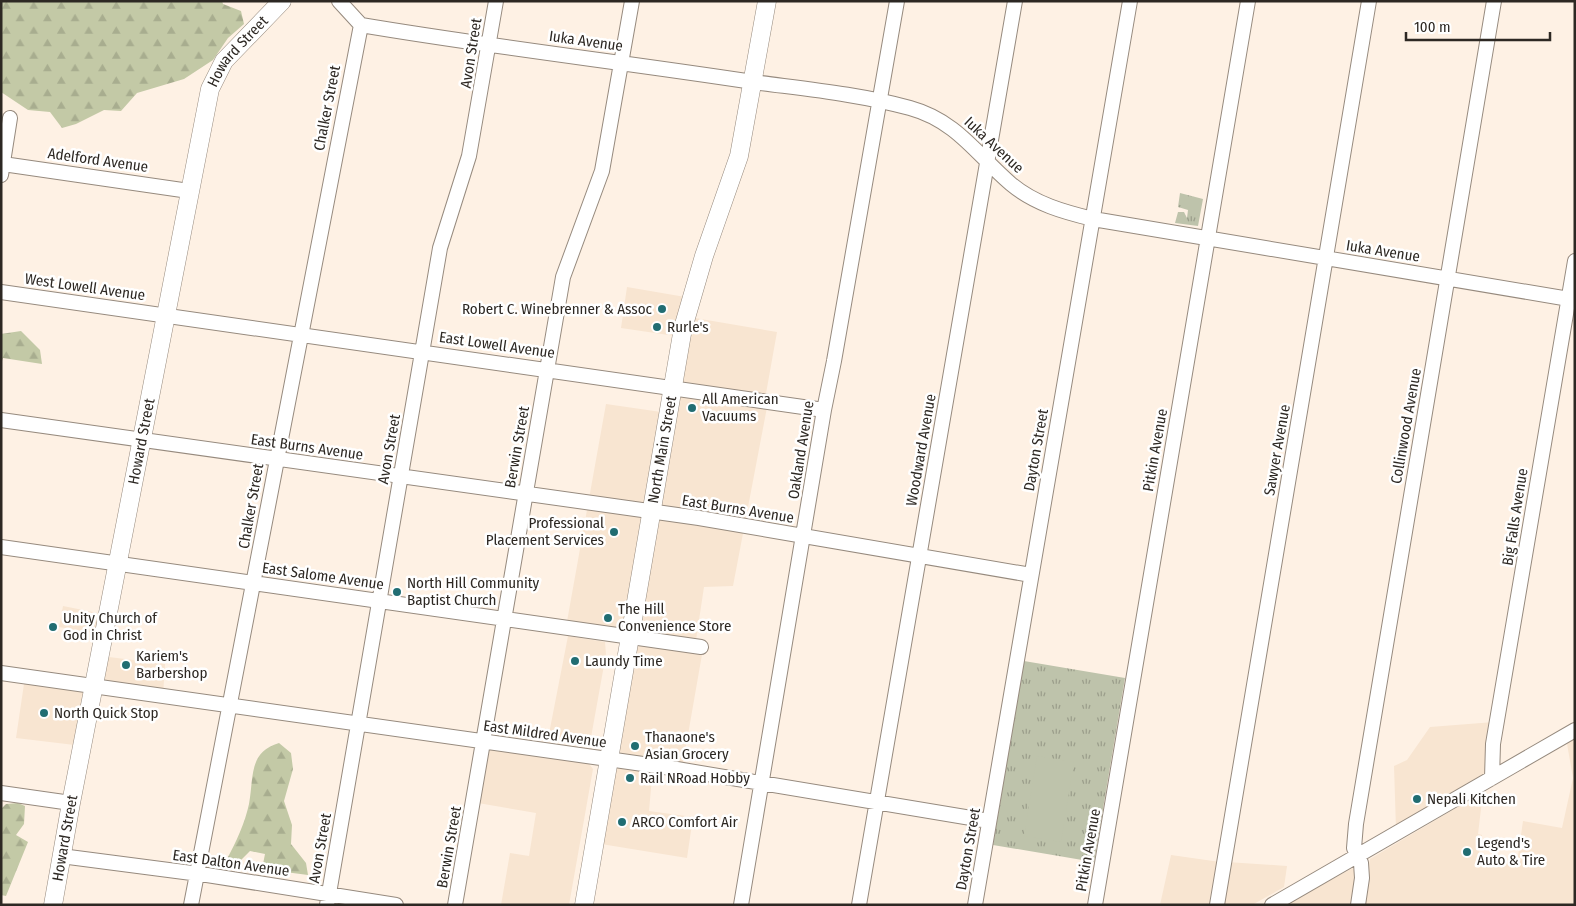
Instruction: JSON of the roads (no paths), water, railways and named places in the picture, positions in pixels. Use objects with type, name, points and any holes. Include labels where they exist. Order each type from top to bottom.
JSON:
[{"type":"main road","name":"Howard Street","points":[[53,905],[165,314],[212,82],[224,61],[282,1]]},
{"type":"main road","name":"North Main Street","points":[[584,905],[672,387],[689,306],[739,156],[767,1]]},
{"type":"street","points":[[340,1],[360,25]]},
{"type":"street","name":"Avon Street","points":[[328,899],[440,248],[469,156],[496,1]]},
{"type":"street","name":"Berwin Street","points":[[455,905],[547,368],[567,263],[602,171],[632,1]]},
{"type":"street","name":"Oakland Avenue","points":[[741,905],[824,410],[897,1]]},
{"type":"street","name":"Woodward Avenue","points":[[859,905],[1015,1]]},
{"type":"street","name":"Dayton Street","points":[[975,905],[1130,1]]},
{"type":"street","name":"Pitkin Avenue","points":[[1095,905],[1248,1]]},
{"type":"street","name":"Sawyer Avenue","points":[[1217,905],[1368,1]]},
{"type":"street","name":"Collinwood Avenue","points":[[1358,905],[1362,878],[1353,841],[1494,1]]},
{"type":"street","name":"Iuka Avenue","points":[[360,25],[621,62],[879,101],[911,108],[940,120],[966,139],[1012,185],[1032,198],[1053,208],[1093,219],[1571,299]]},
{"type":"street","name":"Chalker Street","points":[[191,905],[360,25]]},
{"type":"street","points":[[2,170],[10,118]]},
{"type":"street","name":"Adelford Avenue","points":[[2,170],[189,191]]},
{"type":"street","name":"Big Falls Avenue","points":[[1492,778],[1494,744],[1571,299],[1575,261]]},
{"type":"street","name":"West Lowell Avenue","points":[[1,292],[165,314]]},
{"type":"street","name":"East Lowell Avenue","points":[[165,314],[547,368],[824,410]]},
{"type":"street","name":"East Burns Avenue","points":[[1,420],[651,512],[1031,575]]},
{"type":"street","name":"East Salome Avenue","points":[[1,547],[629,635],[701,647]]},
{"type":"street","name":"East Mildred Avenue","points":[[1,673],[763,782],[989,821]]},
{"type":"street","points":[[1272,905],[1575,730]]},
{"type":"street","points":[[1,793],[71,802]]},
{"type":"street","name":"East Dalton Avenue","points":[[61,856],[196,874],[328,899],[396,905]]},
{"type":"place","name":"Robert C. Winebrenner & Assoc","points":[[662,309]]},
{"type":"place","name":"Rurle's","points":[[657,327]]},
{"type":"place","name":"All American Vacuums","points":[[692,408]]},
{"type":"place","name":"Professional Placement Services","points":[[614,532]]},
{"type":"place","name":"North Hill Community Baptist Church","points":[[397,592]]},
{"type":"place","name":"The Hill Convenience Store","points":[[608,618]]},
{"type":"place","name":"Unity Church of God in Christ","points":[[53,627]]},
{"type":"place","name":"Laundy Time","points":[[575,661]]},
{"type":"place","name":"Kariem's Barbershop","points":[[126,665]]},
{"type":"place","name":"North Quick Stop","points":[[44,713]]},
{"type":"place","name":"Thanaone's Asian Grocery","points":[[635,746]]},
{"type":"place","name":"Rail NRoad Hobby","points":[[630,778]]},
{"type":"place","name":"Nepali Kitchen","points":[[1417,799]]},
{"type":"place","name":"ARCO Comfort Air","points":[[622,822]]},
{"type":"place","name":"Legend's Auto & Tire","points":[[1467,852]]}]
